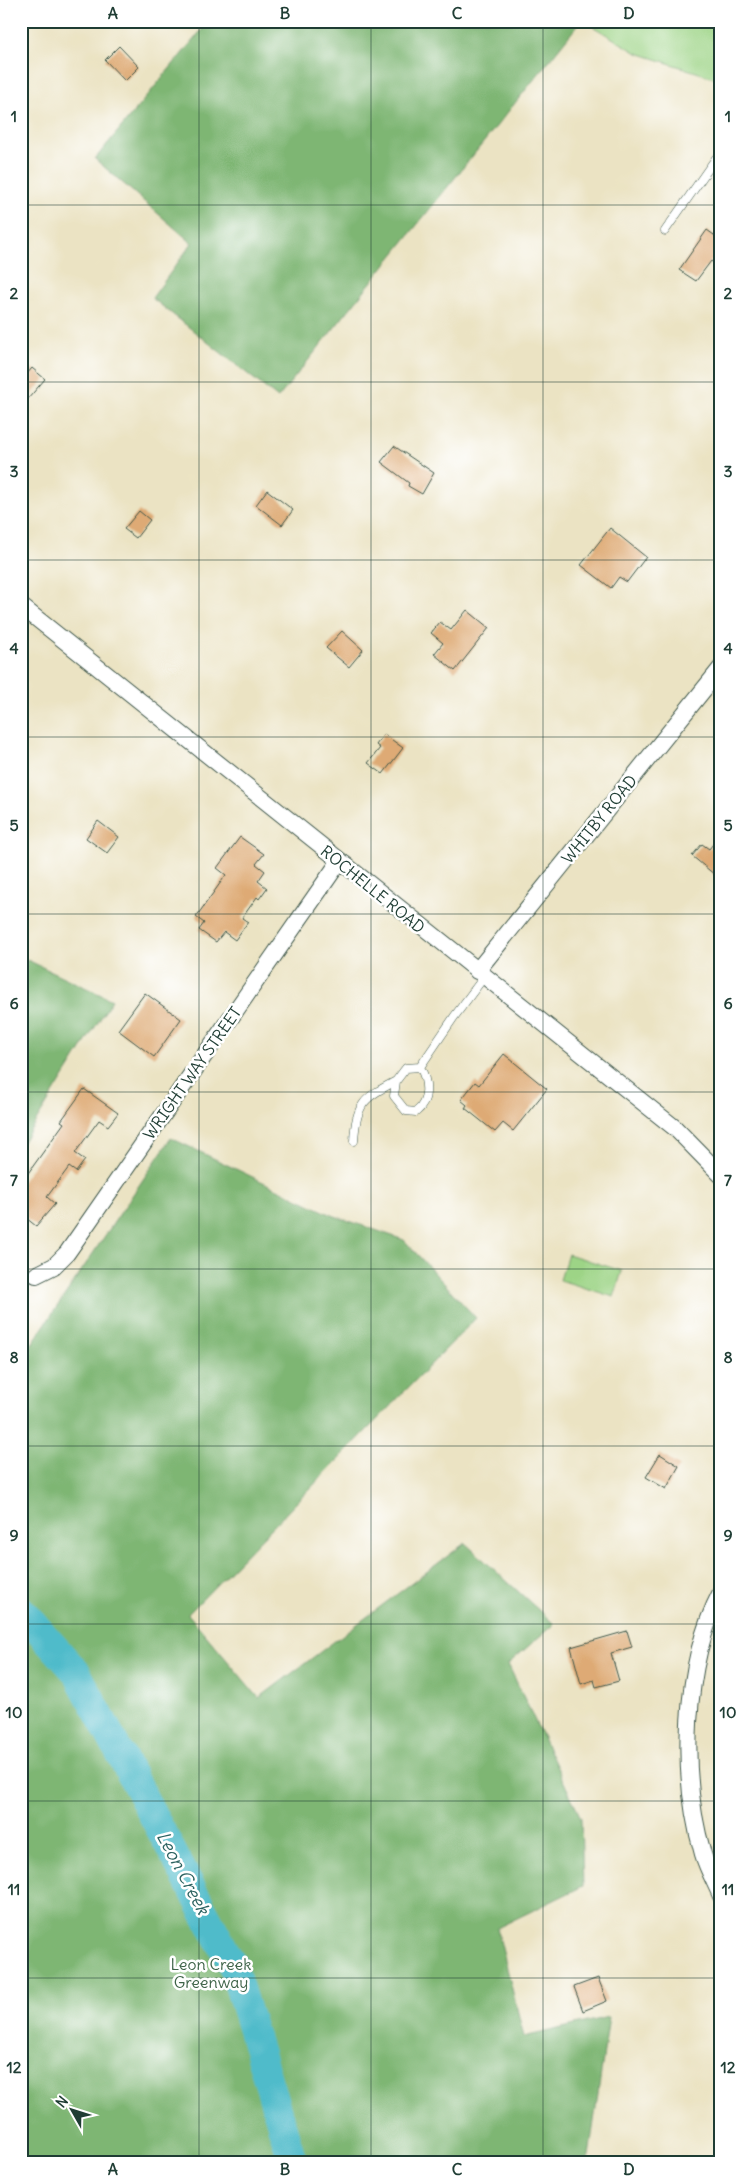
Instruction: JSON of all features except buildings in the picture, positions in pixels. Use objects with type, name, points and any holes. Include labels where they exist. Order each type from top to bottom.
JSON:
[{"type":"street","name":"ROCHELLE ROAD","points":[[21,606],[339,862],[675,1128],[721,1175]]},
{"type":"street","name":"WHITBY ROAD","points":[[480,974],[721,668]]},
{"type":"street","name":"WRIGHT WAY STREET","points":[[36,1275],[54,1266],[67,1253],[339,862]]},
{"type":"street","points":[[721,1592],[713,1607],[701,1645],[694,1684],[690,1745],[690,1788],[703,1856],[721,1896]]},
{"type":"lane","points":[[665,231],[716,158],[721,162]]},
{"type":"lane","points":[[420,1067],[480,974]]},
{"type":"lane","points":[[354,1141],[355,1126],[360,1107],[368,1096],[396,1081],[406,1068],[420,1067]]},
{"type":"lane","points":[[396,1081],[394,1096],[406,1111],[416,1112],[423,1107],[426,1090],[426,1076],[420,1067]]},
{"type":"green space","points":[[209,21],[581,21],[278,398],[152,298],[192,243],[95,159]]},
{"type":"green space","points":[[584,21],[721,21],[721,80],[637,53]]},
{"type":"green space","points":[[21,957],[112,1000],[21,1145]]},
{"type":"green space","name":"Leon Creek Greenway","points":[[171,1138],[332,1215],[404,1240],[476,1318],[188,1614],[259,1698],[465,1543],[554,1624],[508,1664],[581,1818],[583,1886],[497,1928],[524,2037],[609,2017],[589,2156],[586,2162],[21,2162],[21,1360]]},
{"type":"green space","points":[[568,1254],[622,1271],[614,1297],[560,1280]]},
{"type":"waterway","name":"Leon Creek","points":[[21,1610],[77,1673],[232,1964],[293,2162]]}]
